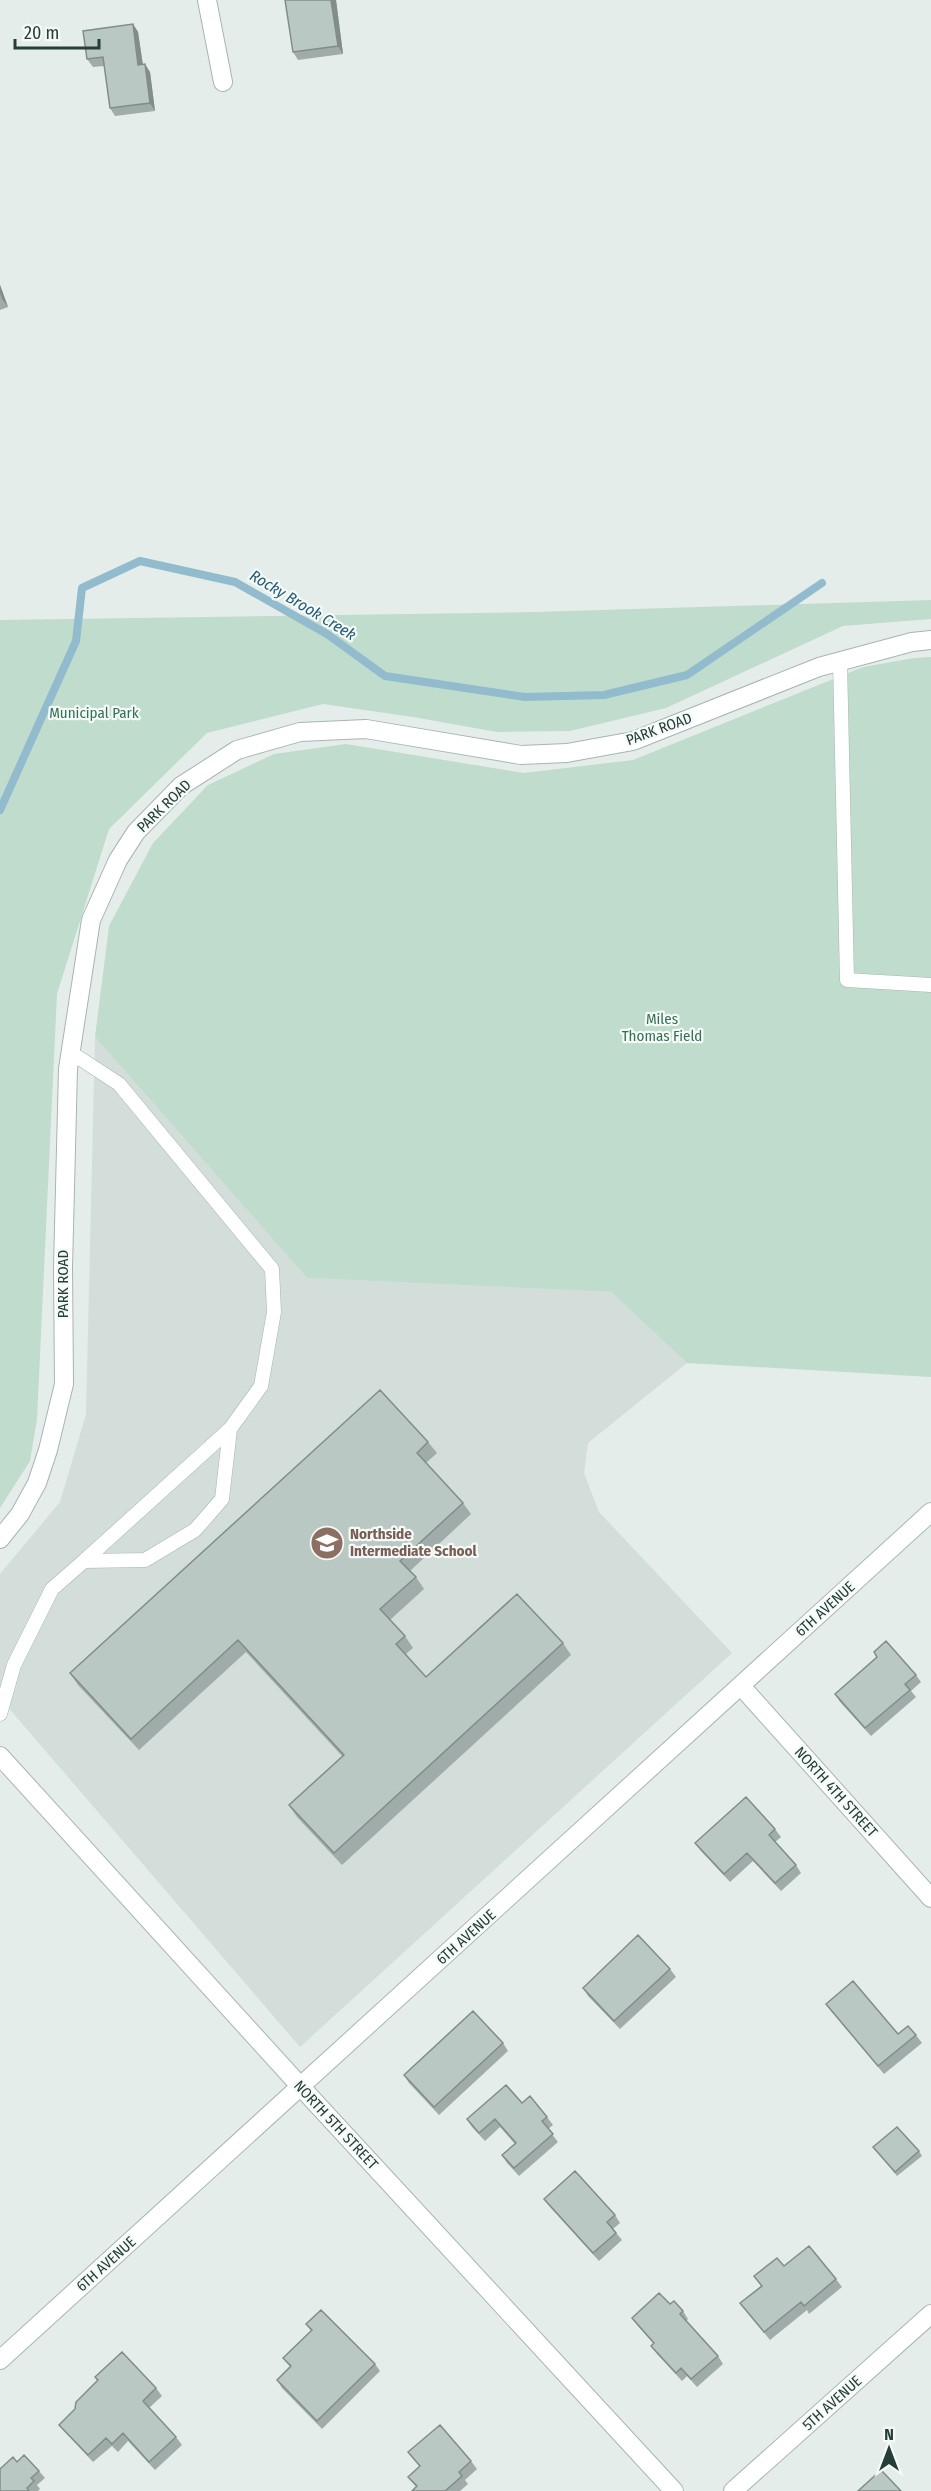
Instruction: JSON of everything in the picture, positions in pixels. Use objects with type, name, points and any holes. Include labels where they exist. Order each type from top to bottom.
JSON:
[{"type":"street","points":[[207,0],[223,82]]},
{"type":"street","name":"PARK ROAD","points":[[0,1539],[20,1514],[37,1483],[48,1450],[64,1384],[63,1257],[68,1069],[91,920],[118,860],[136,832],[181,786],[237,750],[300,732],[366,729],[522,755],[567,753],[633,741],[819,667],[912,642],[931,640]]},
{"type":"street","name":"6TH AVENUE","points":[[0,2360],[931,1512]]},
{"type":"street","name":"NORTH 4TH STREET","points":[[741,1686],[931,1898]]},
{"type":"street","name":"NORTH 5TH STREET","points":[[0,1756],[301,2087],[674,2491]]},
{"type":"street","name":"5TH AVENUE","points":[[733,2491],[931,2314]]},
{"type":"lane","points":[[840,661],[847,980],[931,986]]},
{"type":"lane","points":[[0,1714],[14,1665],[52,1589],[230,1429],[261,1386],[274,1312],[272,1269],[119,1084],[70,1052]]},
{"type":"lane","points":[[84,1561],[145,1560],[195,1530],[222,1499],[230,1429]]},
{"type":"shaded area","name":"Northside Intermediate School","points":[[95,1037],[307,1278],[611,1292],[687,1363],[588,1443],[584,1473],[599,1512],[732,1653],[300,2047],[0,1698],[0,1574],[60,1502],[86,1414]]},
{"type":"green space","name":"Municipal Park","points":[[931,600],[931,619],[843,626],[666,708],[570,731],[497,732],[323,704],[207,733],[109,829],[57,994],[37,1419],[30,1461],[0,1508],[0,620],[536,612]]},
{"type":"green space","name":"Miles Thomas Field","points":[[931,657],[931,1377],[687,1363],[611,1292],[307,1278],[95,1037],[109,926],[153,843],[208,785],[274,754],[346,744],[524,773],[633,760],[863,667]]},
{"type":"building","points":[[285,0],[331,0],[338,46],[293,52]]},
{"type":"building","points":[[133,24],[138,65],[145,64],[150,103],[110,108],[103,57],[87,59],[83,31]]},
{"type":"building","points":[[380,1390],[428,1442],[417,1453],[463,1503],[400,1561],[416,1577],[380,1609],[405,1636],[396,1644],[426,1677],[517,1594],[563,1643],[334,1853],[289,1805],[344,1755],[238,1640],[131,1739],[70,1673]]},
{"type":"building","points":[[886,1641],[916,1675],[905,1684],[910,1690],[865,1728],[835,1694],[877,1657],[874,1652]]},
{"type":"building","points":[[746,1797],[775,1829],[769,1835],[796,1865],[775,1883],[747,1853],[724,1874],[695,1843]]},
{"type":"building","points":[[638,1935],[670,1969],[614,2021],[583,1988]]},
{"type":"building","points":[[853,1981],[898,2034],[908,2026],[916,2035],[878,2066],[826,2004]]},
{"type":"building","points":[[473,2011],[503,2043],[434,2107],[404,2075]]},
{"type":"building","points":[[506,2085],[522,2103],[530,2096],[547,2117],[542,2121],[553,2134],[514,2168],[502,2155],[516,2143],[495,2119],[479,2133],[467,2119]]},
{"type":"building","points":[[897,2127],[919,2151],[895,2172],[873,2147]]},
{"type":"building","points":[[575,2171],[615,2215],[607,2222],[616,2233],[593,2253],[544,2199]]},
{"type":"building","points":[[809,2246],[836,2279],[804,2306],[801,2302],[764,2332],[740,2303],[762,2286],[754,2276],[777,2258],[784,2266]]},
{"type":"building","points":[[659,2293],[670,2304],[674,2301],[683,2311],[680,2314],[718,2356],[691,2379],[681,2368],[676,2373],[651,2346],[654,2343],[632,2318]]},
{"type":"building","points":[[321,2310],[375,2364],[317,2421],[277,2380],[291,2366],[283,2358],[312,2330],[306,2324]]},
{"type":"building","points":[[122,2352],[156,2388],[143,2401],[176,2437],[149,2462],[123,2433],[112,2444],[106,2438],[88,2455],[59,2425],[75,2409],[76,2402],[98,2380],[95,2377]]},
{"type":"building","points":[[440,2425],[471,2461],[459,2472],[462,2476],[445,2491],[412,2491],[417,2486],[408,2477],[420,2466],[408,2452]]},
{"type":"building","points":[[24,2455],[39,2471],[31,2478],[34,2481],[27,2488],[29,2491],[0,2491],[0,2469],[13,2457],[17,2462]]},
{"type":"building","points":[[881,2470],[901,2491],[858,2491]]},
{"type":"waterway","name":"Rocky Brook Creek","points":[[0,810],[76,641],[82,588],[140,561],[235,582],[327,634],[385,676],[525,697],[604,695],[687,675],[822,583]]},
{"type":"place","name":"Northside Intermediate School","points":[[327,1543]]}]
